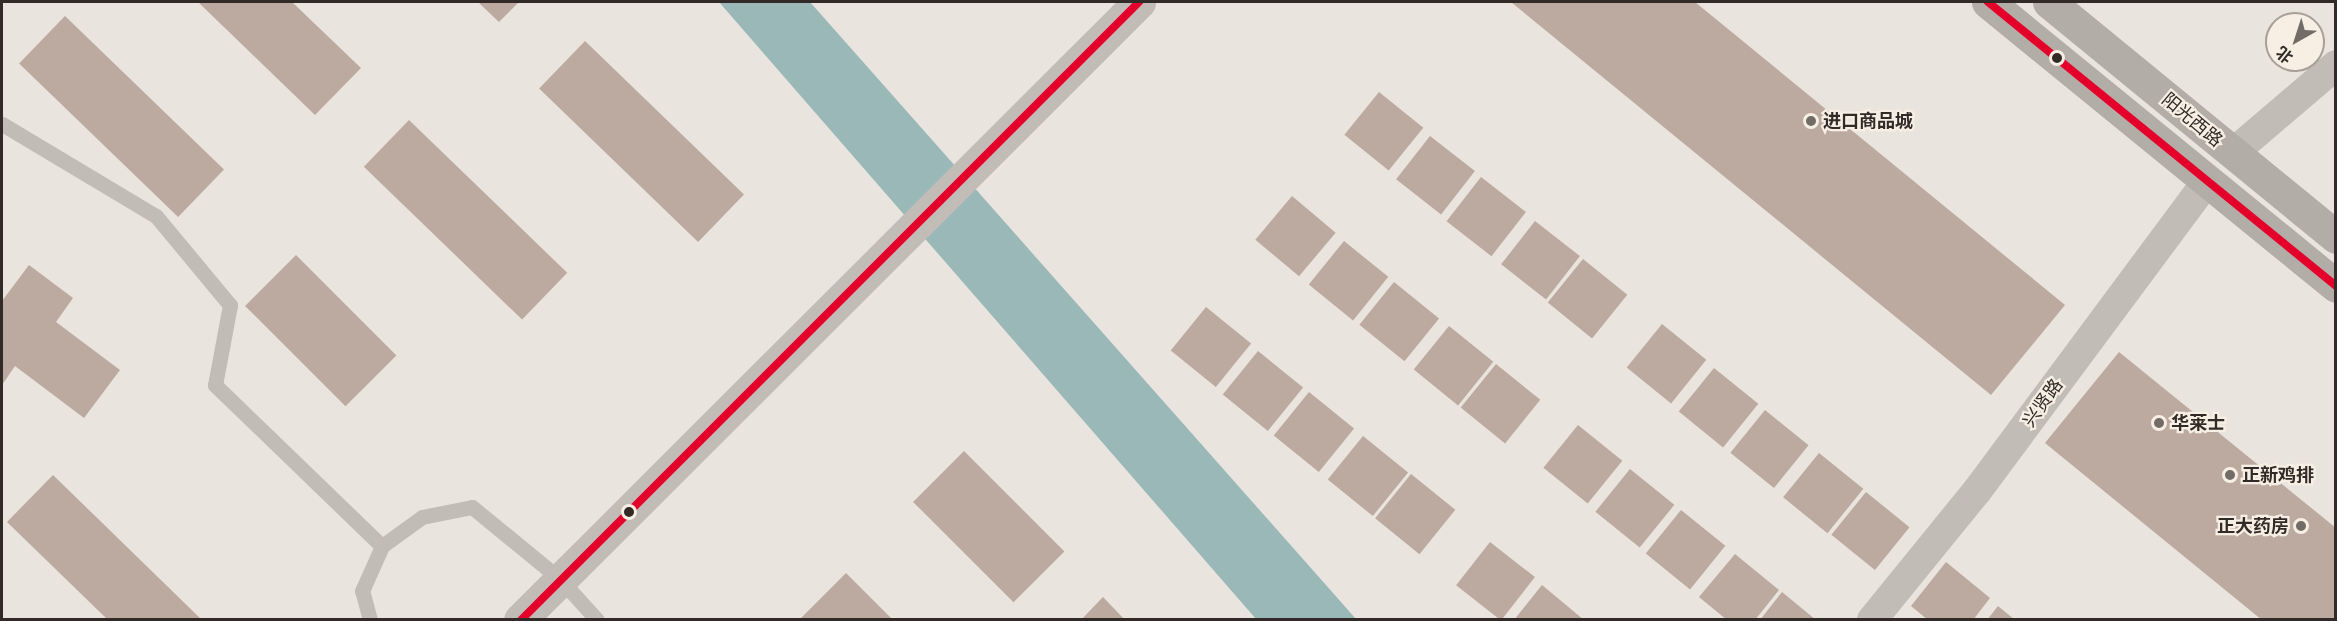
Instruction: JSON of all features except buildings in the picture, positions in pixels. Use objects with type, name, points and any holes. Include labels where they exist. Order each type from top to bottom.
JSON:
[{"type":"main road","name":"阳光西路","points":[[1988,2],[2336,286]]},
{"type":"main road","name":"阳光西路","points":[[2049,2],[2336,237]]},
{"type":"street","points":[[520,620],[1028,116],[1139,2]]},
{"type":"street","points":[[2233,153],[2336,65]]},
{"type":"street","name":"兴贤路","points":[[1872,620],[1977,491],[2207,181]]},
{"type":"lane","points":[[2,124],[156,216],[230,305],[215,385],[382,546]]},
{"type":"lane","points":[[370,620],[362,591],[382,546],[422,517],[472,507],[560,579],[597,620]]},
{"type":"water","points":[[719,2],[810,2],[1356,619],[1256,619]]},
{"type":"transit line","points":[[521,620],[1139,2]]},
{"type":"transit line","points":[[1988,2],[2336,286]]},
{"type":"place","name":"进口商品城","points":[[1811,121]]},
{"type":"place","name":"华莱士","points":[[2159,423]]},
{"type":"place","name":"正新鸡排","points":[[2230,475]]},
{"type":"place","name":"正大药房","points":[[2301,526]]}]
